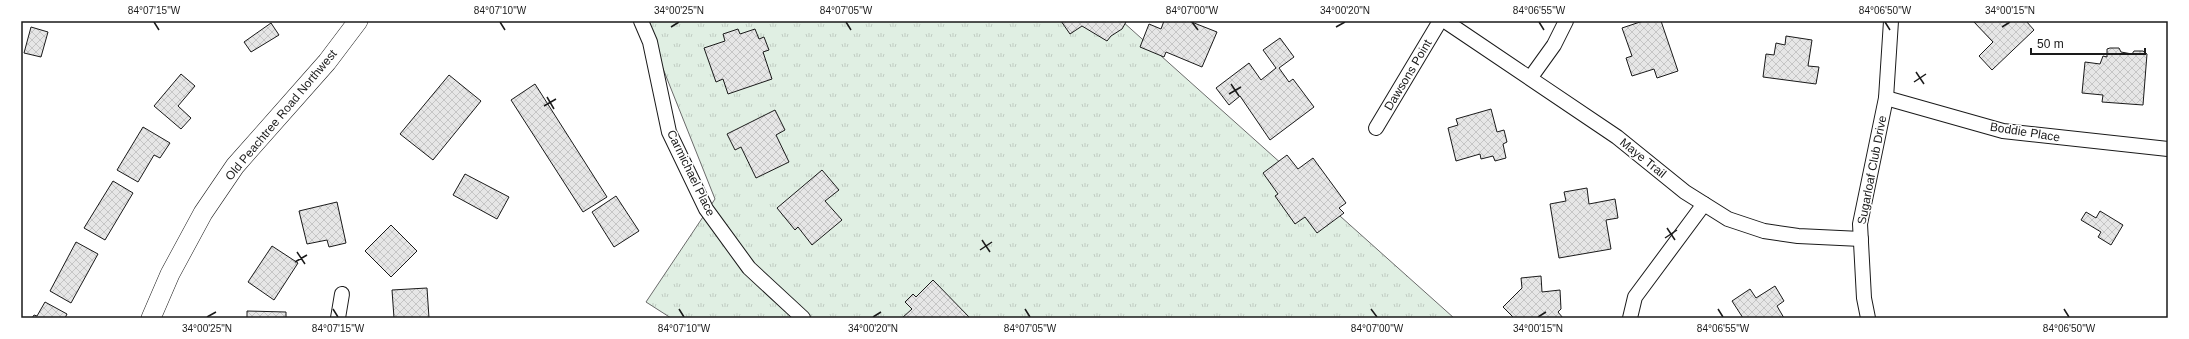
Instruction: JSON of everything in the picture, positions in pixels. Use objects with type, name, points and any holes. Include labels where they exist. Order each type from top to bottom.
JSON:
[{"type":"main road","name":"Old Peachtree Road Northwest","points":[[151,318],[170,274],[203,213],[227,178],[327,62],[358,21]]},
{"type":"street","name":"Carmichael Place","points":[[642,21],[650,42],[669,132],[706,209],[749,268],[803,318]]},
{"type":"street","name":"Dawsons Point","points":[[1376,128],[1440,21]]},
{"type":"street","name":"Maye Trail","points":[[1445,21],[1531,77],[1617,137],[1685,192],[1728,219],[1764,231],[1798,236],[1861,239]]},
{"type":"street","points":[[1531,77],[1554,45],[1566,21]]},
{"type":"street","name":"Sugarloaf Club Drive","points":[[1868,318],[1864,298],[1860,224],[1886,98],[1891,21]]},
{"type":"street","name":"Boddie Place","points":[[1886,98],[2003,130],[2168,149]]},
{"type":"street","points":[[1630,318],[1635,297],[1704,204]]},
{"type":"street","points":[[338,318],[342,294]]},
{"type":"green space","points":[[644,21],[1122,21],[1454,318],[671,318],[646,302],[715,199]]},
{"type":"building","points":[[1061,21],[1126,22],[1122,29],[1111,36],[1107,41],[1082,26],[1070,34]]},
{"type":"building","points":[[1164,21],[1189,21],[1217,32],[1202,67],[1166,52],[1164,57],[1140,47],[1149,24],[1161,29]]},
{"type":"building","points":[[1643,21],[1661,21],[1678,71],[1657,78],[1654,69],[1632,76],[1626,58],[1632,56],[1622,28]]},
{"type":"building","points":[[1973,21],[2026,21],[2034,30],[1992,70],[1979,56],[1993,42]]},
{"type":"building","points":[[271,23],[279,35],[251,52],[244,42]]},
{"type":"building","points":[[31,27],[48,32],[41,57],[24,53]]},
{"type":"building","points":[[738,29],[740,34],[755,29],[759,39],[764,37],[769,50],[763,52],[772,79],[728,94],[723,79],[716,82],[704,48],[725,41],[723,34]]},
{"type":"building","points":[[1786,36],[1812,40],[1808,66],[1819,67],[1816,84],[1763,77],[1766,54],[1774,55],[1776,43],[1785,45]]},
{"type":"building","points":[[1280,38],[1294,57],[1279,68],[1289,82],[1293,79],[1314,107],[1270,140],[1240,96],[1229,105],[1216,88],[1249,63],[1261,80],[1276,68],[1263,50]]},
{"type":"building","points":[[2119,48],[2121,52],[2132,54],[2134,51],[2143,51],[2147,54],[2143,105],[2102,102],[2103,95],[2082,93],[2085,62],[2100,64],[2103,56],[2107,57],[2107,49]]},
{"type":"building","points":[[181,74],[195,86],[178,106],[191,118],[181,129],[154,106]]},
{"type":"building","points":[[449,75],[481,101],[433,160],[400,134]]},
{"type":"building","points":[[535,84],[607,197],[583,212],[511,100]]},
{"type":"building","points":[[1491,109],[1497,132],[1504,130],[1507,142],[1503,144],[1506,158],[1495,161],[1493,156],[1481,159],[1480,154],[1456,161],[1448,128],[1458,125],[1456,119]]},
{"type":"building","points":[[775,110],[785,130],[776,135],[789,162],[756,178],[741,147],[735,150],[727,134]]},
{"type":"building","points":[[143,127],[170,143],[160,158],[154,155],[138,182],[117,170]]},
{"type":"building","points":[[1287,155],[1298,169],[1313,158],[1346,203],[1339,208],[1344,213],[1317,233],[1305,217],[1295,224],[1275,196],[1278,194],[1263,173]]},
{"type":"building","points":[[822,170],[839,190],[825,201],[842,220],[812,245],[798,227],[795,230],[777,208]]},
{"type":"building","points":[[465,174],[509,197],[497,219],[453,195]]},
{"type":"building","points":[[113,181],[133,193],[105,240],[84,228]]},
{"type":"building","points":[[1587,188],[1589,204],[1615,199],[1618,218],[1606,220],[1611,249],[1559,258],[1550,204],[1566,201],[1564,192]]},
{"type":"building","points":[[616,196],[639,231],[614,247],[592,212]]},
{"type":"building","points":[[337,202],[346,243],[329,247],[327,240],[307,244],[299,211]]},
{"type":"building","points":[[2100,211],[2123,225],[2111,245],[2098,237],[2101,232],[2081,220],[2086,212],[2096,218]]},
{"type":"building","points":[[391,225],[417,251],[391,277],[365,251]]},
{"type":"building","points":[[76,242],[98,254],[71,303],[50,291]]},
{"type":"building","points":[[272,246],[298,263],[274,300],[248,282]]},
{"type":"building","points":[[1541,276],[1542,292],[1560,290],[1561,309],[1558,312],[1563,318],[1514,318],[1503,307],[1522,288],[1521,278]]},
{"type":"building","points":[[933,280],[970,318],[902,318],[912,309],[905,302],[913,294],[916,297]]},
{"type":"building","points":[[1775,286],[1784,301],[1777,306],[1784,318],[1743,318],[1732,301],[1750,289],[1756,298]]},
{"type":"building","points":[[427,288],[429,318],[394,318],[392,290]]},
{"type":"building","points":[[45,302],[67,314],[65,318],[32,318],[34,315],[37,316]]},
{"type":"building","points":[[247,311],[286,312],[286,318],[247,318]]}]
